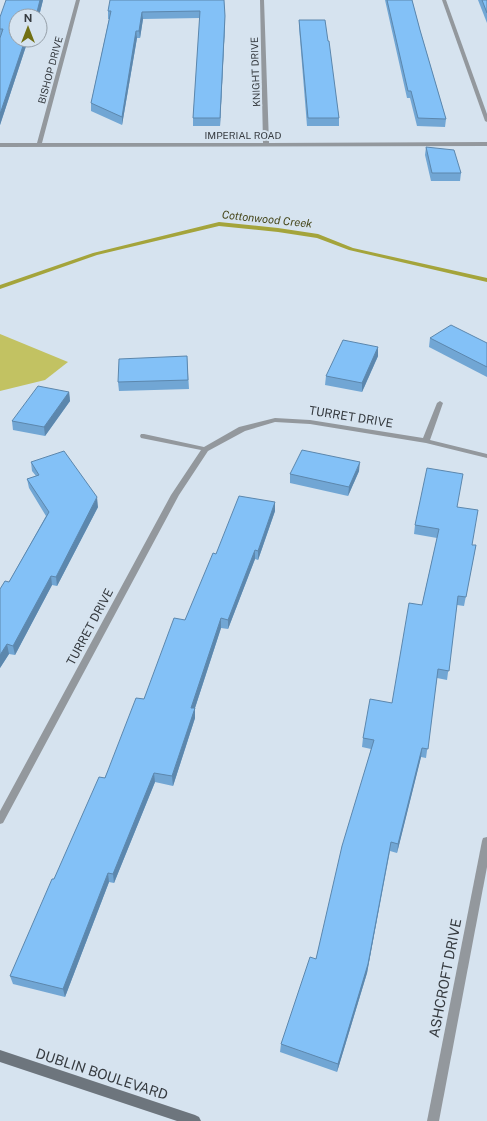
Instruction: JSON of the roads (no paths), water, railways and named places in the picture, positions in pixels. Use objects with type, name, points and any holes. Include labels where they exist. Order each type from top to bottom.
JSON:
[{"type":"main road","name":"DUBLIN BOULEVARD","points":[[0,1056],[195,1121]]},
{"type":"street","name":"BISHOP DRIVE","points":[[39,145],[78,0]]},
{"type":"street","name":"KNIGHT DRIVE","points":[[262,0],[266,144]]},
{"type":"street","points":[[444,0],[487,121]]},
{"type":"street","name":"IMPERIAL ROAD","points":[[0,145],[487,144]]},
{"type":"street","points":[[440,403],[426,441],[487,456]]},
{"type":"street","name":"TURRET DRIVE","points":[[0,820],[175,495],[205,449],[242,429],[274,420],[310,422],[426,441]]},
{"type":"street","points":[[144,436],[205,449]]},
{"type":"street","name":"ASHCROFT DRIVE","points":[[433,1121],[487,841]]},
{"type":"waterway","name":"Cottonwood Creek","points":[[0,287],[95,254],[219,224],[318,236],[351,249],[487,280]]}]
